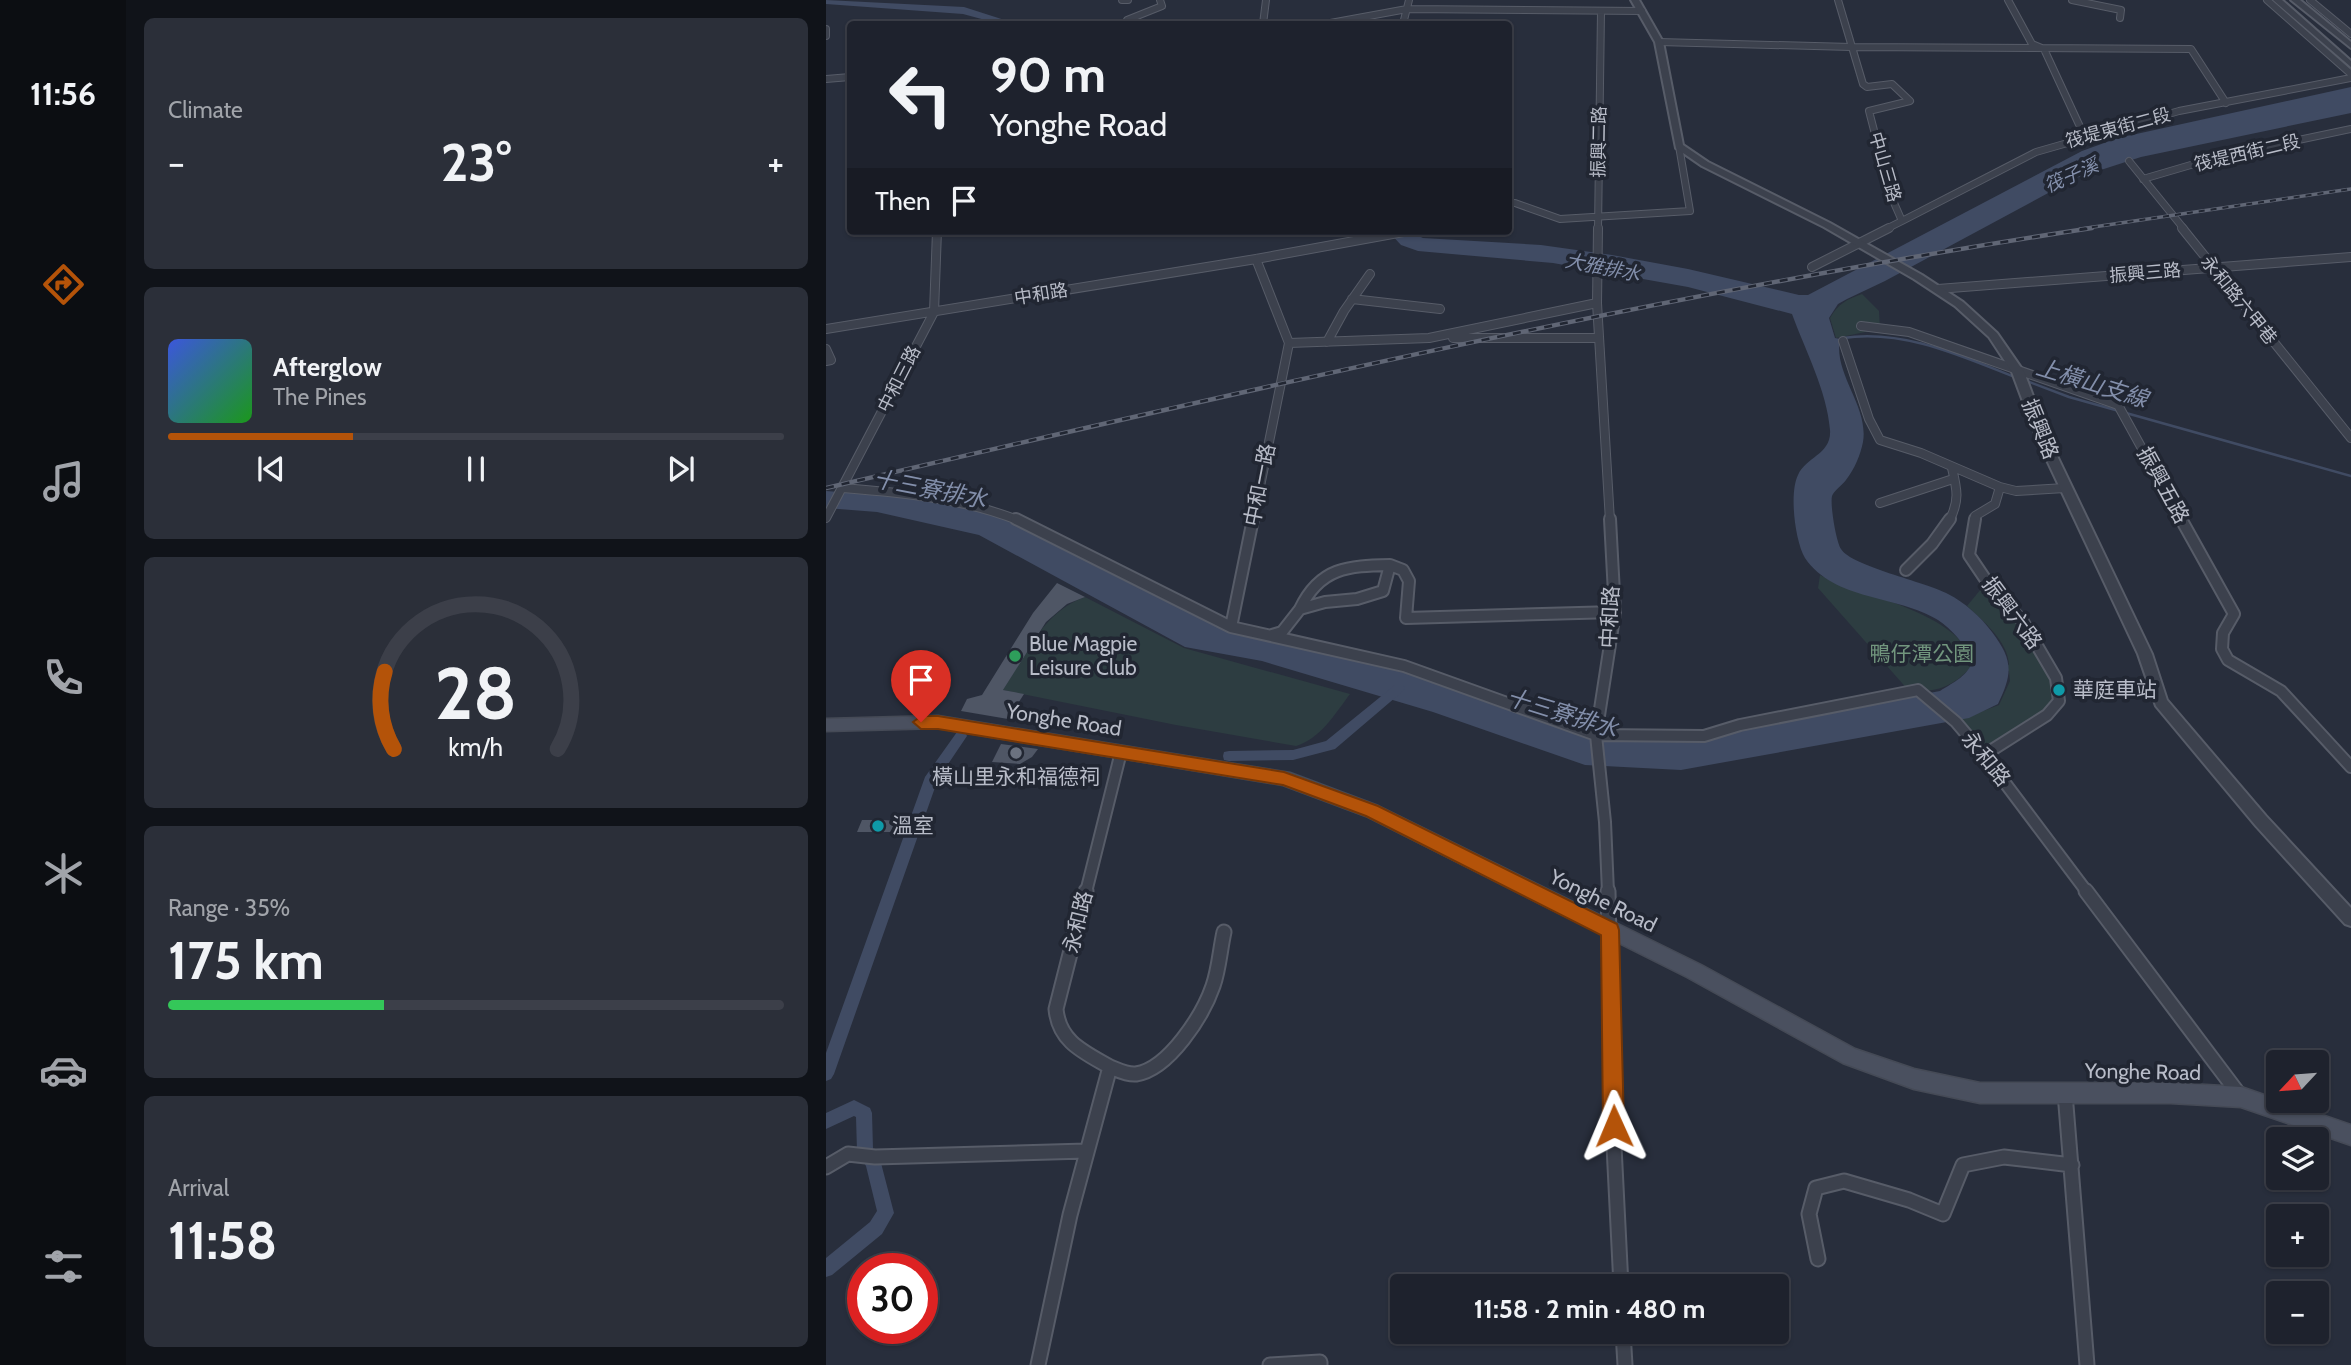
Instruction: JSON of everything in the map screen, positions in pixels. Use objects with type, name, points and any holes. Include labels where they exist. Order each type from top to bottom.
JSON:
[{"type":"main road","name":"Yonghe Road","points":[[826,725],[938,722],[1294,782],[1372,811],[1694,971],[1850,1056],[1914,1079],[1980,1093],[2170,1093],[2241,1097],[2351,1135]]},
{"type":"street","points":[[1122,0],[1128,0]]},
{"type":"street","points":[[1126,21],[1162,6],[1160,0]]},
{"type":"street","points":[[1264,21],[1266,0]]},
{"type":"street","points":[[1404,21],[1409,0]]},
{"type":"street","name":"中山三路","points":[[1812,267],[1902,221],[1891,196],[1869,111],[1910,101],[1892,84],[1867,88],[1863,84],[1838,0]]},
{"type":"street","points":[[2008,0],[2032,44],[2043,49],[2087,137]]},
{"type":"street","points":[[2072,0],[2121,10],[2120,18]]},
{"type":"street","points":[[2267,0],[2350,76]]},
{"type":"street","points":[[2277,0],[2351,65]]},
{"type":"street","points":[[2295,0],[2351,46]]},
{"type":"street","points":[[2310,0],[2351,34]]},
{"type":"street","points":[[1341,21],[1407,9],[1601,11],[1639,5],[1660,41],[1690,211],[1560,219],[1515,203]]},
{"type":"street","name":"振興二路","points":[[1597,273],[1601,11]]},
{"type":"street","points":[[826,29],[826,36]]},
{"type":"street","points":[[1660,41],[1851,47],[2039,46],[2191,49],[2226,103]]},
{"type":"street","name":"筏堤東街二段","points":[[1902,221],[2025,156],[2179,111],[2350,76]]},
{"type":"street","points":[[826,79],[847,77]]},
{"type":"street","name":"筏堤西街二段","points":[[2143,179],[2218,157],[2350,131]]},
{"type":"street","name":"振興路","points":[[1679,146],[1704,164],[1860,244],[1938,289],[1993,335],[2018,372],[2043,439],[2145,654],[2161,702],[2261,821],[2351,919]]},
{"type":"street","name":"永和路六甲巷","points":[[2129,161],[2351,439]]},
{"type":"street","name":"中和三路","points":[[826,518],[934,312],[937,235]]},
{"type":"street","name":"中和路","points":[[826,331],[1391,235]]},
{"type":"street","name":"振興三路","points":[[1938,289],[2351,257]]},
{"type":"street","points":[[1256,259],[1289,343],[1429,338],[1598,338]]},
{"type":"street","name":"中和路","points":[[1597,273],[1598,338],[1615,612],[1597,737],[1610,930]]},
{"type":"street","points":[[1327,342],[1352,299],[1370,275]]},
{"type":"street","points":[[1352,299],[1440,309]]},
{"type":"street","points":[[1429,338],[1597,303]]},
{"type":"street","name":"振興五路","points":[[1861,326],[1909,332],[2118,405],[2234,614],[2223,633],[2222,649],[2228,660],[2281,691],[2351,767]]},
{"type":"street","points":[[1843,341],[1869,418],[1880,440],[1922,453],[1952,474],[2000,487],[2016,491],[2066,488]]},
{"type":"street","name":"中和一路","points":[[1231,627],[1289,343]]},
{"type":"street","points":[[826,349],[831,359],[826,361]]},
{"type":"street","points":[[1880,503],[1952,474]]},
{"type":"street","points":[[1906,570],[1934,542],[1952,514],[1958,489],[1952,474]]},
{"type":"street","name":"振興六路","points":[[1984,755],[2047,715],[2059,701],[2056,678],[2022,620],[1996,595],[1969,555],[1975,516],[1994,504],[2000,487]]},
{"type":"street","name":"永和路","points":[[841,490],[929,495],[985,507],[1031,525],[1231,627],[1405,666],[1597,737],[1704,736],[1740,725],[1918,691],[1956,722],[1984,755],[2241,1097]]},
{"type":"street","points":[[1300,609],[1325,602],[1357,599],[1383,591],[1390,565]]},
{"type":"street","points":[[1271,635],[1282,632],[1300,609],[1313,584],[1330,572],[1390,565],[1403,570],[1409,581],[1406,618],[1615,612]]},
{"type":"street","name":"永和路","points":[[1121,752],[1056,1009],[1055,1025],[1062,1037],[1124,1073],[1137,1074],[1161,1062],[1198,1018],[1214,986],[1224,932]]},
{"type":"street","points":[[1610,930],[1620,1274]]},
{"type":"street","points":[[1038,1365],[1086,1150],[1110,1067]]},
{"type":"street","points":[[2065,1093],[2087,1365]]},
{"type":"street","points":[[826,1167],[848,1154],[869,1156],[1086,1150]]},
{"type":"street","points":[[1818,1259],[1809,1214],[1816,1188],[1844,1181],[1909,1200],[1943,1214],[1963,1165],[1979,1158],[2022,1156],[2072,1165]]},
{"type":"street","points":[[1624,1344],[1625,1365]]},
{"type":"street","points":[[1270,1365],[1320,1362],[1320,1365]]},
{"type":"green space","points":[[1862,294],[1879,311],[1880,329],[1836,338],[1830,318],[1843,303]]},
{"type":"green space","name":"鴨仔潭公園","points":[[1820,575],[1930,618],[1964,645],[1972,662],[2009,665],[2008,656],[2000,640],[1967,606],[1986,583],[2010,611],[2056,678],[2058,701],[1984,754],[1956,721],[1999,705],[2010,681],[2009,671],[1970,668],[1950,684],[1927,691],[1909,691],[1818,588]]},
{"type":"green space","points":[[1085,597],[1184,648],[1350,694],[1320,732],[1296,746],[1003,690],[1047,624],[1070,604]]},
{"type":"water","name":"筏子溪","points":[[2351,87],[2351,113],[2141,157],[2076,178],[1838,304],[1829,318],[1835,338],[1840,339],[1841,365],[1861,416],[1863,429],[1863,442],[1857,462],[1832,496],[1839,545],[1859,562],[1954,597],[1972,610],[1992,632],[2007,659],[2006,684],[1998,704],[1969,718],[1681,770],[1585,765],[1433,712],[1262,661],[1185,647],[979,535],[877,512],[826,508],[826,491],[918,498],[983,512],[1028,527],[1229,630],[1402,668],[1587,737],[1630,741],[1706,739],[1742,728],[1940,691],[1964,674],[1973,660],[1953,633],[1938,620],[1922,612],[1849,590],[1832,582],[1817,572],[1801,550],[1794,517],[1795,483],[1802,469],[1827,445],[1830,430],[1825,400],[1792,314],[1688,287],[1553,263],[1418,251],[1401,245],[1392,235],[1541,245],[1612,255],[1808,295],[2082,151],[2118,138]]},
{"type":"building","name":"Blue Magpie Leisure Club","points":[[1057,583],[1085,597],[1067,604],[1046,622],[1003,690],[1024,694],[1008,719],[961,711],[967,699],[982,695],[1033,613]]},
{"type":"building","name":"橫山里永和福德祠","points":[[1001,744],[1038,749],[1032,757],[1020,764],[992,762]]},
{"type":"building","name":"溫室","points":[[862,820],[898,821],[893,832],[857,832]]},
{"type":"waterway","name":"大雅排水","points":[[826,1],[964,11],[1000,21]]},
{"type":"waterway","name":"上橫山支線","points":[[1843,338],[1888,337],[1932,346],[2017,378]]},
{"type":"waterway","name":"上橫山支線","points":[[2024,380],[2069,397],[2351,476]]},
{"type":"waterway","points":[[1229,756],[1293,755],[1330,745],[1399,688]]},
{"type":"waterway","points":[[826,1074],[932,777],[961,736]]},
{"type":"waterway","points":[[826,1121],[854,1108],[864,1113],[865,1151],[873,1163],[886,1213],[876,1228],[826,1269]]},
{"type":"railway","points":[[2080,229],[2351,189]]},
{"type":"railway","points":[[826,488],[1141,415],[1615,313],[1773,282],[2092,228]]},
{"type":"place","name":"Blue Magpie Leisure Club","points":[[1015,656]]},
{"type":"place","name":"華庭車站","points":[[2059,690]]},
{"type":"place","name":"橫山里永和福德祠","points":[[1016,753]]},
{"type":"place","name":"溫室","points":[[878,826]]},
{"type":"route","points":[[921,722],[938,722],[1284,778],[1372,811],[1610,930],[1614,1126]]},
{"type":"water label","name":"十三寮排水","points":[[930,489]]},
{"type":"water label","name":"十三寮排水","points":[[1562,713]]}]
